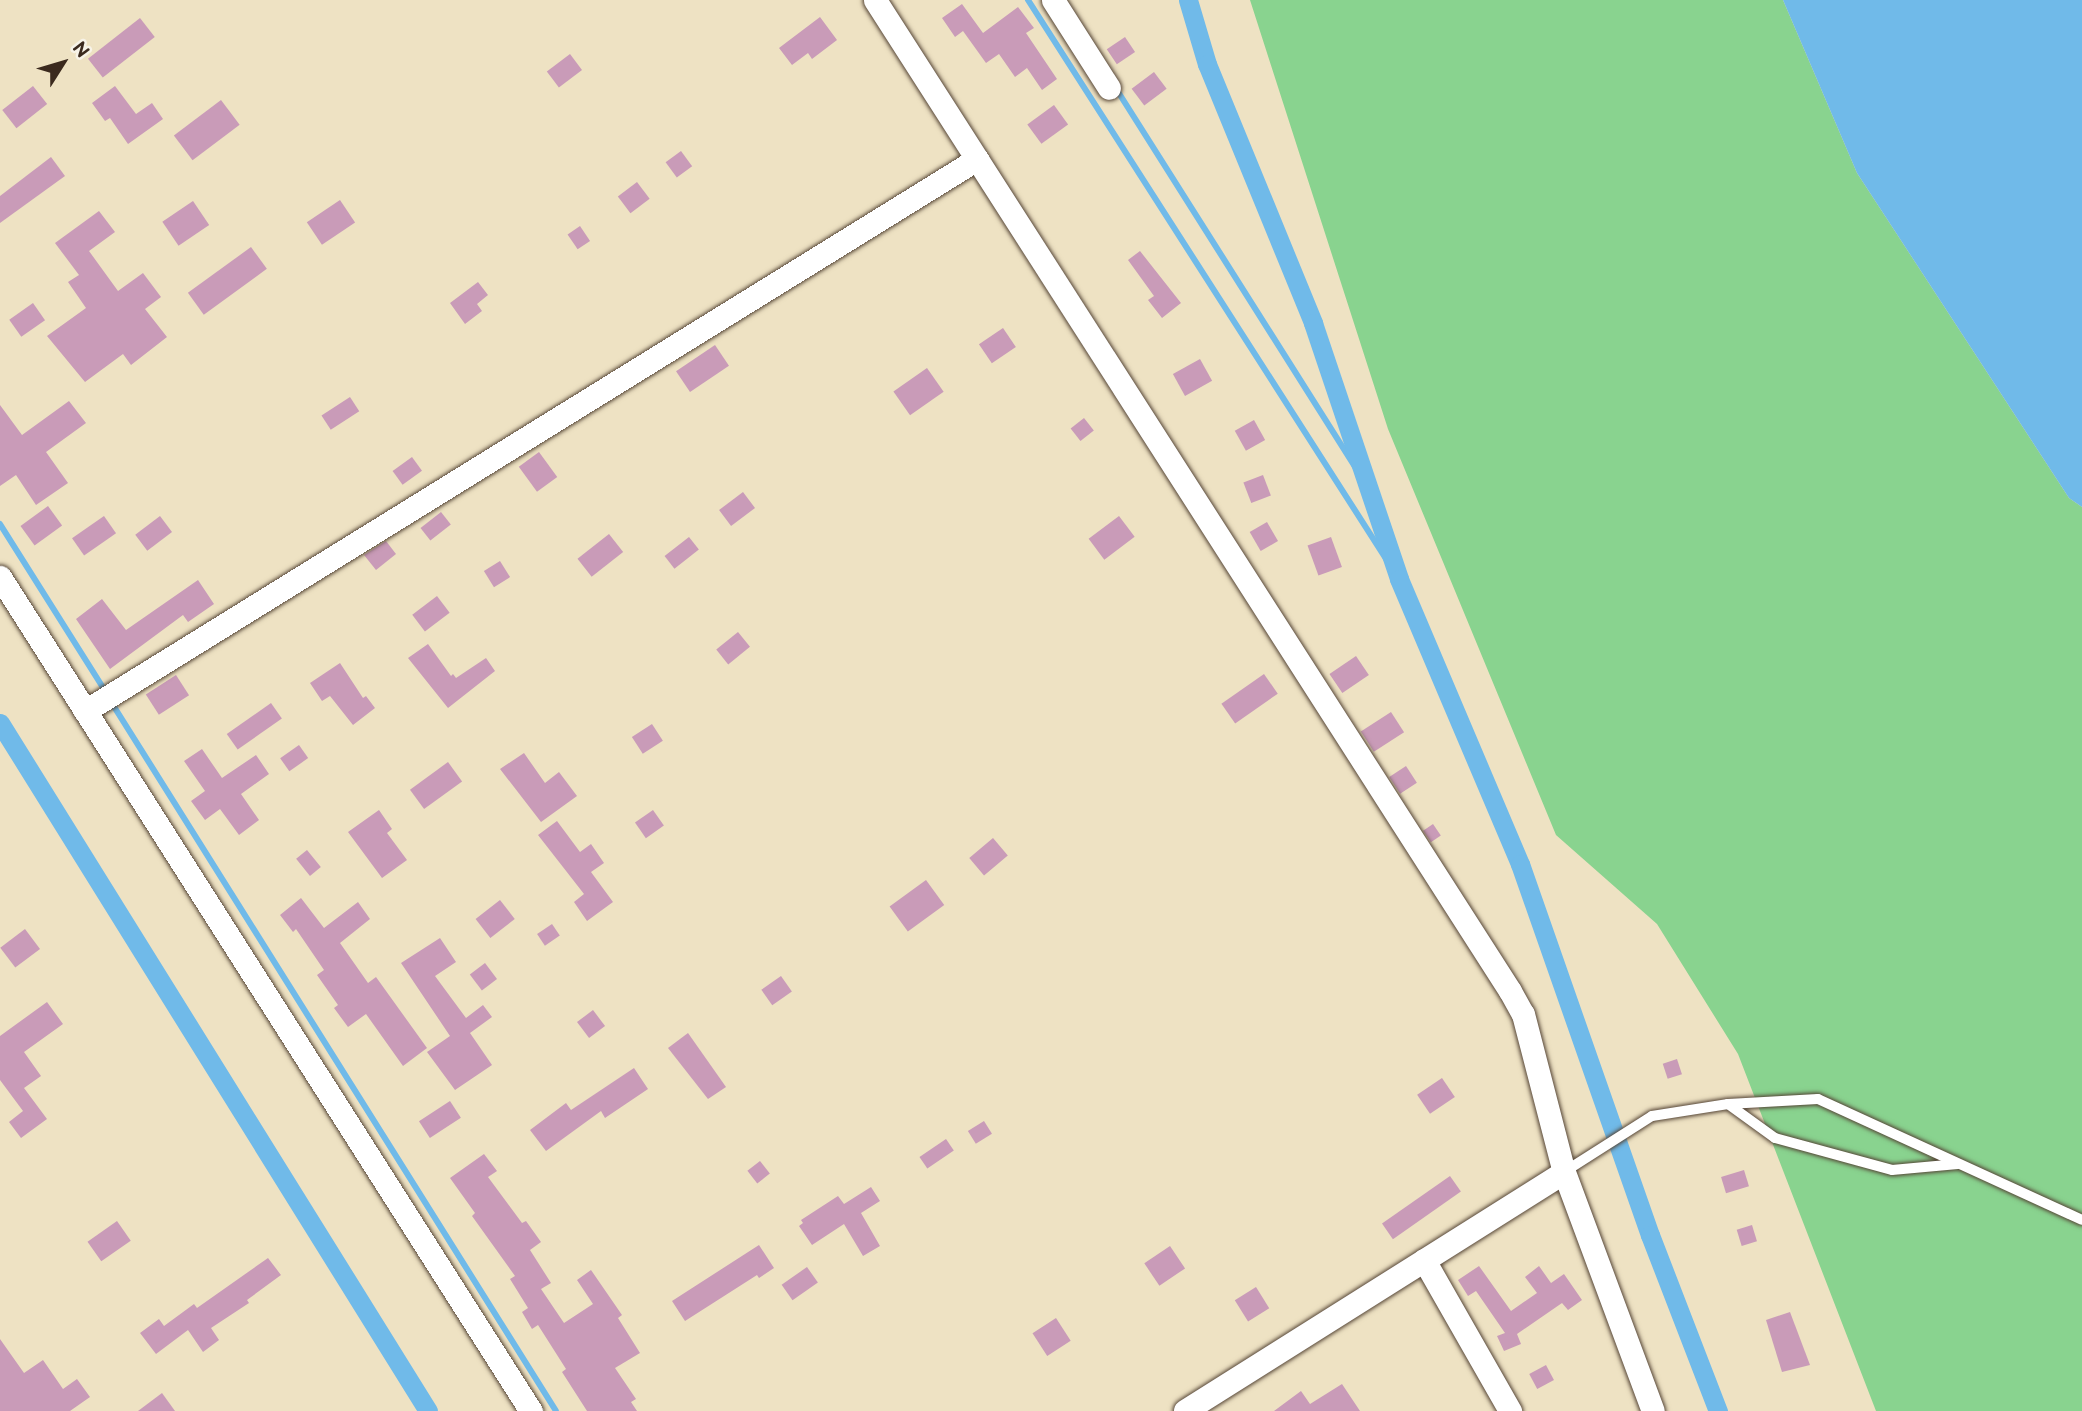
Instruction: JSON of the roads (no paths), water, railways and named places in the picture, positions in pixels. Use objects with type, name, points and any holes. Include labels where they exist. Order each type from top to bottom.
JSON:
[{"type":"street","points":[[874,0],[1523,1014],[1653,1411]]},
{"type":"street","points":[[1053,0],[1109,88]]},
{"type":"street","points":[[85,711],[977,159]]},
{"type":"street","points":[[0,577],[531,1411]]},
{"type":"street","points":[[1188,1410],[1572,1166]]},
{"type":"street","points":[[1424,1260],[1510,1411]]},
{"type":"lane","points":[[1572,1166],[1652,1116],[1728,1104],[1818,1099],[2082,1220]]},
{"type":"lane","points":[[1728,1104],[1775,1138],[1892,1170],[1961,1164]]},
{"type":"water","points":[[1783,0],[2082,0],[2082,507],[2069,498],[1857,173]]},
{"type":"waterway","points":[[1028,0],[1399,579]]},
{"type":"waterway","points":[[1188,0],[1207,64],[1313,323],[1399,579],[1520,864],[1650,1235],[1718,1411]]},
{"type":"waterway","points":[[1115,87],[1370,491]]},
{"type":"waterway","points":[[0,524],[104,689]]},
{"type":"waterway","points":[[113,705],[556,1411]]},
{"type":"waterway","points":[[0,723],[428,1411]]}]
